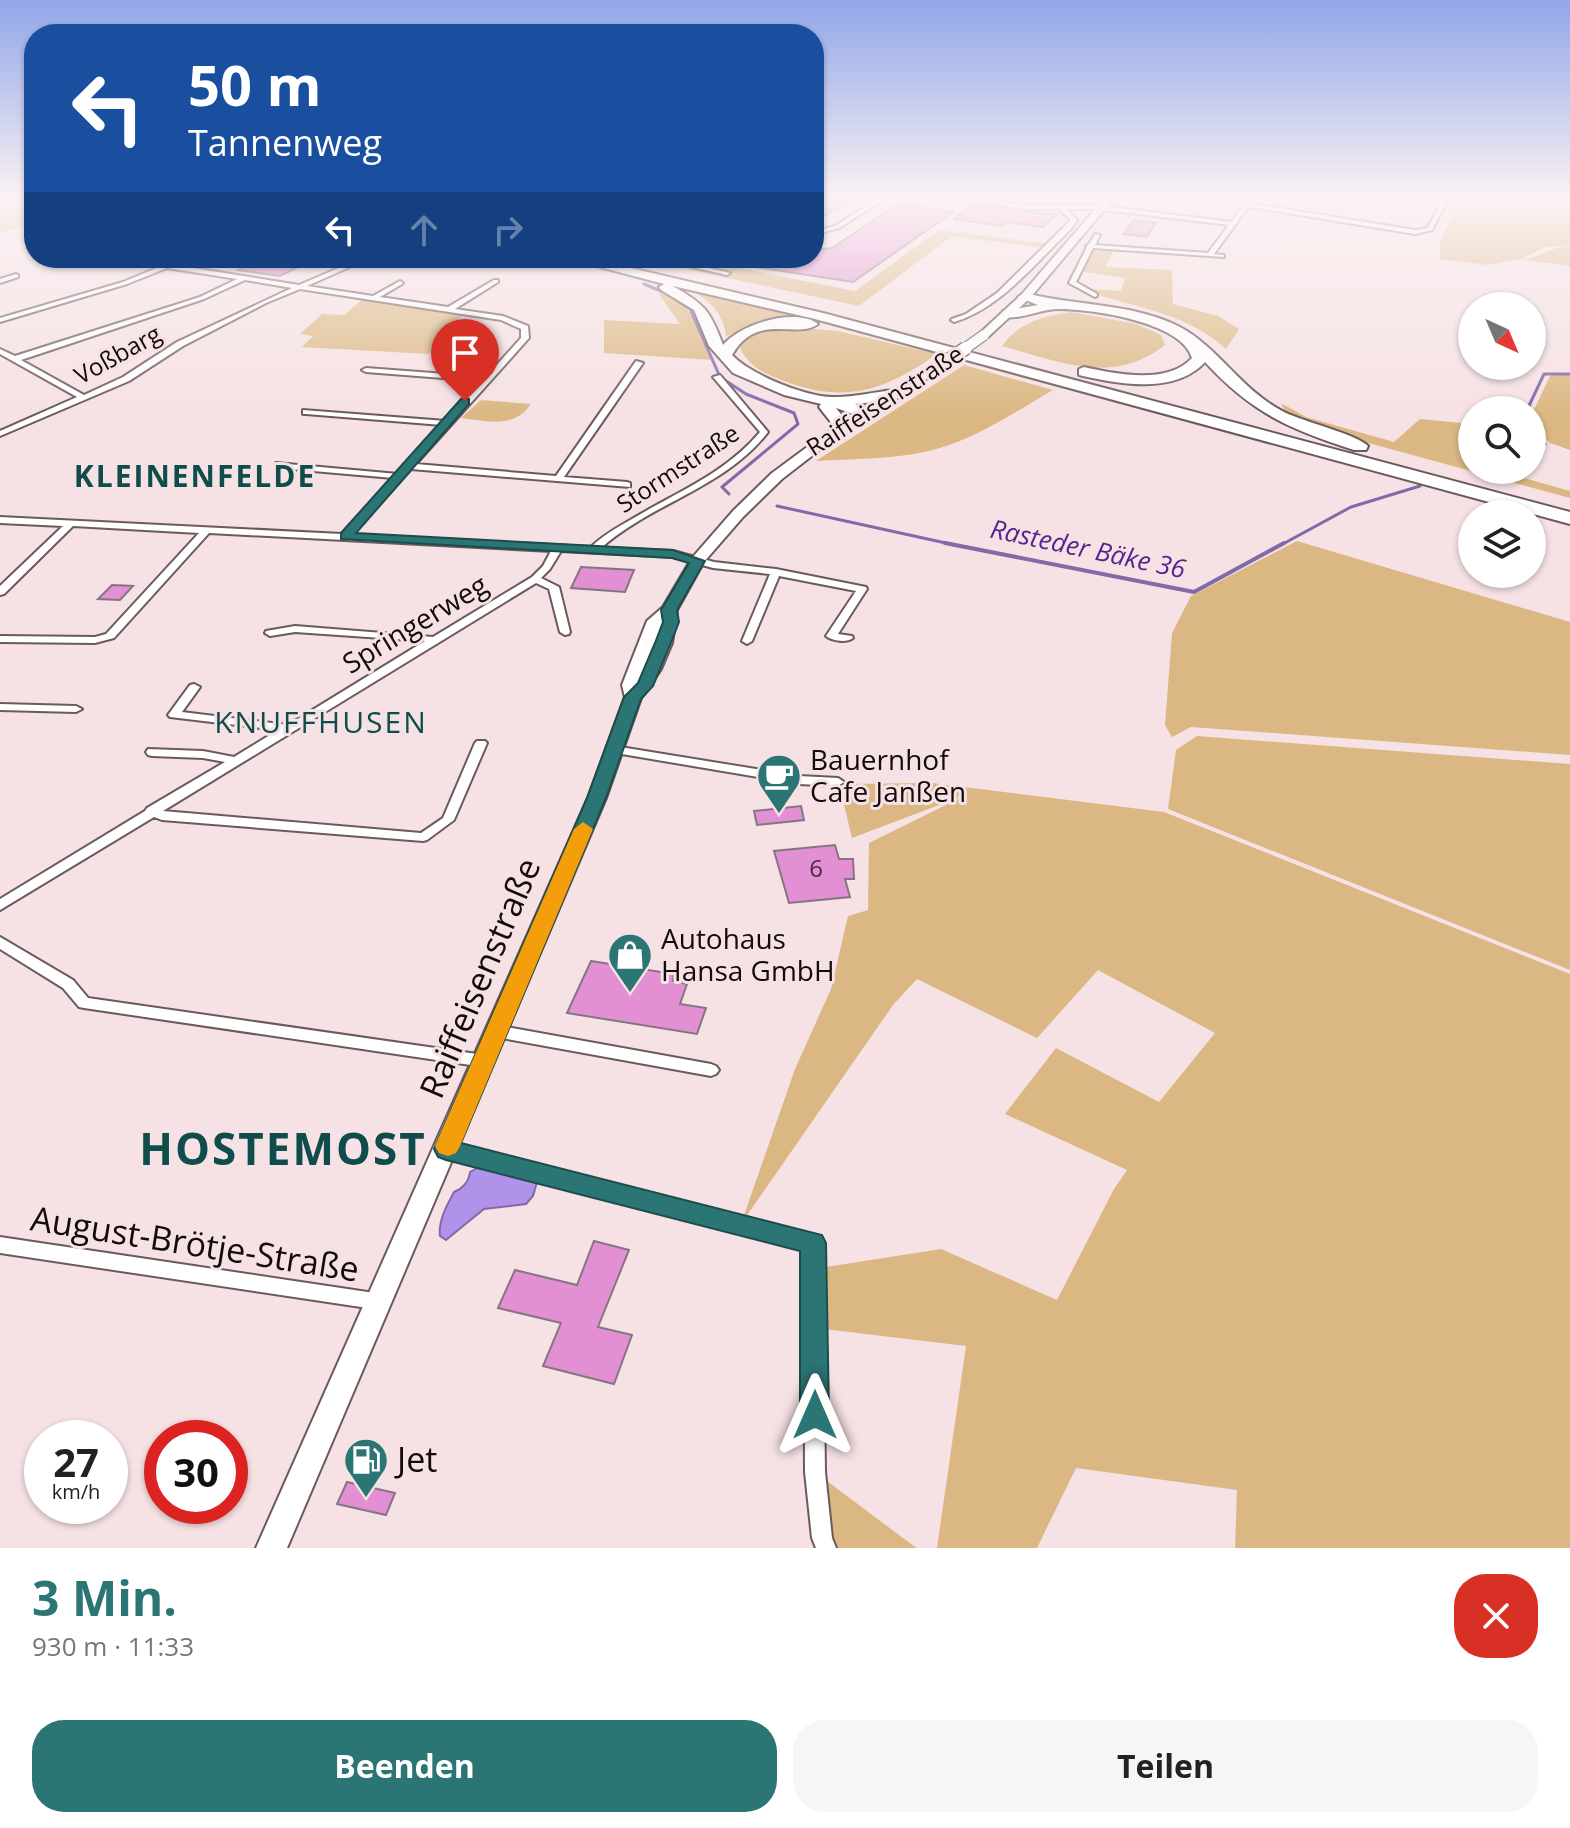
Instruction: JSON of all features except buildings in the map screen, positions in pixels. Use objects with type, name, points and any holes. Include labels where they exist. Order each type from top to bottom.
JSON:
[{"type":"highway","points":[[610,270],[635,276],[687,297],[706,316],[716,346],[750,377],[864,414]]},
{"type":"highway","points":[[625,270],[950,347],[1570,518]]},
{"type":"highway","points":[[650,270],[1570,508]]},
{"type":"highway","points":[[1029,293],[1058,302]]},
{"type":"highway","points":[[1008,314],[1058,302],[1094,301],[1158,323],[1196,345],[1239,389],[1279,415],[1339,439],[1502,486],[1519,495]]},
{"type":"highway","points":[[724,356],[729,344],[740,334],[785,323],[830,325],[1087,373],[1131,378],[1168,377],[1190,370],[1200,359],[1196,345]]},
{"type":"highway","points":[[831,404],[893,395]]},
{"type":"highway","points":[[831,404],[843,427]]},
{"type":"street","points":[[0,320],[158,270]]},
{"type":"street","points":[[190,270],[503,318],[525,328],[525,338],[397,476],[346,536]]},
{"type":"street","name":"Voßbarg","points":[[0,434],[126,379],[180,344],[297,286],[336,270]]},
{"type":"street","points":[[714,270],[727,273]]},
{"type":"street","points":[[954,320],[968,317],[1023,270]]},
{"type":"street","name":"Raiffeisenstraße","points":[[271,1548],[484,1061],[614,750],[633,697],[645,686],[671,622],[669,610],[697,561],[759,492],[843,427],[984,335],[1049,270]]},
{"type":"street","points":[[1078,270],[1072,283],[1094,301]]},
{"type":"street","points":[[0,281],[16,276]]},
{"type":"street","points":[[15,359],[202,298],[245,278]]},
{"type":"street","points":[[450,309],[496,281]]},
{"type":"street","points":[[374,298],[400,283]]},
{"type":"street","points":[[0,351],[84,398]]},
{"type":"street","points":[[558,479],[639,363]]},
{"type":"street","points":[[366,370],[486,379]]},
{"type":"street","name":"Stormstraße","points":[[593,551],[639,518],[726,467],[764,432],[717,377]]},
{"type":"street","points":[[306,412],[445,423]]},
{"type":"street","points":[[279,465],[397,476]]},
{"type":"street","points":[[407,466],[627,485]]},
{"type":"street","points":[[0,520],[346,536],[625,553],[670,561],[697,561],[862,589],[831,636],[848,638]]},
{"type":"street","points":[[0,592],[71,523]]},
{"type":"street","points":[[0,639],[95,640],[110,636],[207,530]]},
{"type":"street","name":"Springerweg","points":[[0,905],[535,579],[547,567],[557,549]]},
{"type":"street","points":[[747,641],[776,572]]},
{"type":"street","points":[[535,579],[554,587],[565,632]]},
{"type":"street","points":[[270,633],[295,629],[434,641]]},
{"type":"street","points":[[194,687],[174,715],[287,728]]},
{"type":"street","points":[[0,707],[76,709]]},
{"type":"street","points":[[151,811],[162,816],[423,837],[448,820],[481,743]]},
{"type":"street","points":[[614,750],[799,780],[838,782]]},
{"type":"street","points":[[152,752],[178,756],[214,754],[233,761]]},
{"type":"street","points":[[0,942],[68,984],[84,1003],[484,1061]]},
{"type":"street","points":[[496,1031],[711,1070]]},
{"type":"street","points":[[446,1149],[813,1243],[815,1472],[822,1538],[826,1548]]},
{"type":"street","name":"August-Brötje-Straße","points":[[0,1245],[381,1302]]},
{"type":"shaded area","points":[[691,270],[750,270],[855,291],[884,270],[907,270],[859,306]]},
{"type":"shaded area","points":[[1172,270],[1173,304],[1218,316],[1239,329],[1226,349],[1209,336],[1174,318],[1078,288],[1121,291],[1125,278],[1078,271]]},
{"type":"shaded area","points":[[695,292],[805,318],[761,324],[726,336],[716,310]]},
{"type":"shaded area","points":[[658,293],[680,302],[694,318],[713,360],[604,353],[604,320],[680,324]]},
{"type":"shaded area","points":[[362,300],[462,315],[429,354],[302,347],[313,336],[300,334],[322,314],[344,315]]},
{"type":"shaded area","points":[[1071,312],[1137,324],[1161,335],[1165,345],[1125,365],[1105,368],[1065,364],[1002,346],[1032,322]]},
{"type":"shaded area","points":[[793,327],[838,331],[937,354],[882,385],[864,390],[827,392],[784,381],[758,369],[740,348],[756,333]]},
{"type":"shaded area","points":[[964,365],[1053,390],[993,425],[929,451],[902,456],[816,461]]},
{"type":"shaded area","points":[[1570,375],[1570,450],[1546,440],[1546,396],[1541,396],[1550,376]]},
{"type":"shaded area","points":[[481,400],[531,404],[517,417],[499,422],[461,418]]},
{"type":"shaded area","points":[[1281,403],[1306,417],[1394,442],[1420,419],[1458,423],[1458,467],[1328,432],[1285,412]]},
{"type":"shaded area","points":[[1519,484],[1545,484],[1570,491],[1570,498]]},
{"type":"shaded area","points":[[1297,541],[1570,622],[1570,755],[1191,727],[1172,737],[1165,725],[1172,633],[1191,596]]},
{"type":"shaded area","points":[[1197,736],[1570,764],[1570,970],[1168,809],[1176,750]]},
{"type":"shaded area","points":[[932,783],[1164,812],[1570,974],[1570,1548],[1235,1548],[1237,1490],[1076,1468],[1037,1548],[937,1548],[966,1346],[815,1328],[813,1269],[941,1249],[1057,1300],[1114,1189],[1127,1170],[1005,1114],[1056,1048],[1159,1102],[1215,1033],[1098,970],[1037,1038],[917,979],[893,1005],[741,1224],[795,1069],[831,989],[848,916],[868,910],[869,843],[968,794],[852,838],[839,784]]},
{"type":"shaded area","points":[[479,1167],[537,1182],[533,1196],[526,1204],[484,1209],[446,1240],[440,1236],[440,1230],[446,1208],[454,1192],[467,1182],[470,1172]]},
{"type":"shaded area","points":[[815,1472],[903,1538],[917,1548],[826,1548]]},
{"type":"waterway","points":[[644,284],[668,294],[690,309],[720,377],[746,394],[794,413],[798,424],[722,487],[729,494]]},
{"type":"waterway","name":"Rasteder Bäke 36","points":[[1534,396],[1544,374],[1570,374]]},
{"type":"waterway","name":"Rasteder Bäke 36","points":[[1281,545],[1351,507],[1420,486]]},
{"type":"waterway","name":"Rasteder Bäke 36","points":[[777,506],[954,545]]},
{"type":"waterway","name":"Rasteder Bäke 36","points":[[945,543],[954,545]]},
{"type":"waterway","name":"Rasteder Bäke 36","points":[[954,545],[1194,592],[1284,543]]},
{"type":"slow traffic","points":[[448,1146],[583,829]]},
{"type":"place","name":"Bauernhof Cafe Janßen","points":[[779,815]]},
{"type":"place","name":"Autohaus Hansa GmbH","points":[[630,994]]},
{"type":"place","name":"Jet","points":[[366,1499]]},
{"type":"district","name":"KLEINENFELDE","points":[[195,477]]},
{"type":"district","name":"KNUFFHUSEN","points":[[321,723]]},
{"type":"district","name":"HOSTEMOST","points":[[283,1150]]},
{"type":"route","points":[[465,401],[346,536],[673,554],[697,561],[669,610],[671,622],[663,643],[645,686],[633,697],[597,798],[446,1149],[813,1243],[815,1415]]}]
